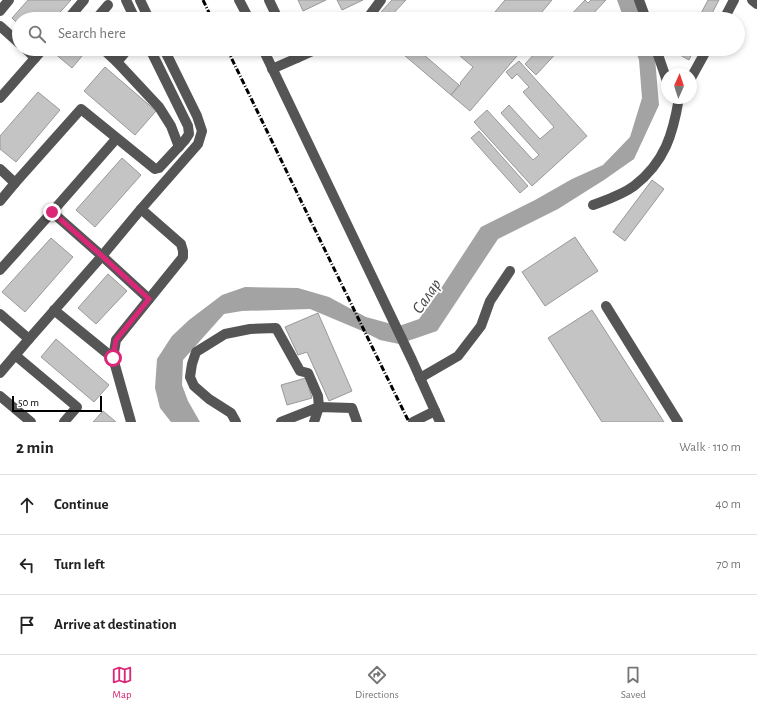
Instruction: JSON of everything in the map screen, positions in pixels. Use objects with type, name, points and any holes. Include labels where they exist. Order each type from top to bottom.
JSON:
[{"type":"street","points":[[0,11],[9,0]]},
{"type":"street","points":[[74,12],[84,0]]},
{"type":"street","points":[[126,0],[132,12]]},
{"type":"street","points":[[140,0],[146,12]]},
{"type":"street","points":[[239,0],[245,12]]},
{"type":"street","points":[[269,0],[275,12]]},
{"type":"street","points":[[373,12],[382,0]]},
{"type":"street","points":[[639,0],[643,12]]},
{"type":"street","points":[[728,12],[734,0]]},
{"type":"street","points":[[752,0],[757,4]]},
{"type":"street","points":[[102,12],[108,5]]},
{"type":"street","points":[[0,26],[12,37]]},
{"type":"street","points":[[111,56],[159,107],[171,126],[178,147]]},
{"type":"street","points":[[117,62],[122,56]]},
{"type":"street","points":[[0,201],[81,109],[154,169],[159,168],[189,134],[188,126],[153,56]]},
{"type":"street","points":[[0,373],[198,144],[202,131],[197,116],[167,56]]},
{"type":"street","points":[[266,56],[389,311],[440,422]]},
{"type":"street","points":[[272,69],[290,56]]},
{"type":"street","points":[[658,56],[663,68]]},
{"type":"street","points":[[697,68],[703,56]]},
{"type":"street","points":[[1,96],[35,58]]},
{"type":"street","points":[[593,205],[615,196],[633,186],[652,170],[666,148],[675,120],[678,104]]},
{"type":"street","points":[[0,270],[116,139]]},
{"type":"street","points":[[0,169],[15,183]]},
{"type":"street","points":[[131,422],[113,358],[116,340],[183,257],[181,244],[141,209]]},
{"type":"street","points":[[52,212],[149,299]]},
{"type":"street","points":[[420,378],[458,356],[481,326],[490,301],[510,271]]},
{"type":"street","points":[[606,306],[678,422]]},
{"type":"street","points":[[54,310],[113,358]]},
{"type":"street","points":[[0,314],[29,339]]},
{"type":"street","points":[[236,422],[231,413],[209,399],[194,386],[190,377],[196,352],[225,334],[250,329],[276,328],[300,371],[308,373],[318,396],[319,407],[314,422]]},
{"type":"street","points":[[15,355],[77,407],[64,422]]},
{"type":"street","points":[[0,396],[31,422]]},
{"type":"street","points":[[281,422],[319,407],[352,408],[357,422]]},
{"type":"street","points":[[413,422],[435,411]]},
{"type":"shaded area","points":[[617,0],[637,0],[641,12],[621,12]]},
{"type":"shaded area","name":"Салар","points":[[638,56],[654,56],[659,105],[634,159],[558,209],[498,239],[437,331],[399,344],[380,340],[310,309],[242,311],[224,314],[183,360],[182,385],[188,401],[200,422],[171,422],[160,408],[155,388],[157,359],[172,336],[189,320],[222,295],[245,287],[298,288],[329,297],[366,317],[399,326],[419,319],[438,293],[481,227],[535,200],[572,179],[603,165],[630,137],[642,98]]},
{"type":"building","points":[[28,0],[71,0],[60,12],[17,12]]},
{"type":"building","points":[[298,0],[326,0],[303,11]]},
{"type":"building","points":[[337,0],[363,0],[342,10]]},
{"type":"building","points":[[392,0],[406,0],[395,12],[381,12]]},
{"type":"building","points":[[505,0],[552,0],[542,12],[495,12]]},
{"type":"building","points":[[585,0],[588,3],[591,0],[606,0],[595,12],[574,12]]},
{"type":"building","points":[[708,0],[719,0],[713,12],[702,12]]},
{"type":"building","points":[[58,56],[82,56],[72,68]]},
{"type":"building","points":[[405,56],[425,56],[459,85],[451,95]]},
{"type":"building","points":[[460,56],[517,56],[470,111],[451,95],[473,67]]},
{"type":"building","points":[[532,56],[554,56],[536,75],[525,64]]},
{"type":"building","points":[[682,56],[691,56],[689,60]]},
{"type":"building","points":[[519,61],[587,136],[532,186],[474,122],[487,110],[533,160],[539,155],[501,113],[509,105],[540,139],[554,127],[523,92],[529,87],[517,74],[512,79],[506,72]]},
{"type":"building","points":[[105,67],[156,111],[135,135],[84,91]]},
{"type":"building","points":[[38,92],[60,110],[16,162],[0,149],[0,136]]},
{"type":"building","points":[[479,131],[528,186],[520,193],[471,138]]},
{"type":"building","points":[[122,158],[141,175],[95,227],[76,210]]},
{"type":"building","points":[[652,180],[664,189],[625,241],[613,232]]},
{"type":"building","points":[[575,237],[598,271],[545,306],[522,272]]},
{"type":"building","points":[[51,238],[73,257],[25,312],[2,292]]},
{"type":"building","points":[[108,274],[127,291],[96,324],[78,308]]},
{"type":"building","points":[[592,310],[664,422],[602,422],[548,338]]},
{"type":"building","points":[[318,313],[352,391],[329,401],[307,352],[298,355],[285,327]]},
{"type":"building","points":[[56,339],[109,385],[94,402],[41,357]]},
{"type":"building","points":[[306,378],[312,398],[287,405],[281,385]]},
{"type":"building","points":[[103,411],[116,422],[93,422]]},
{"type":"railway","points":[[203,0],[209,12]]},
{"type":"railway","points":[[230,56],[409,422]]},
{"type":"route","points":[[52,212],[149,299],[116,340],[113,358]]}]
